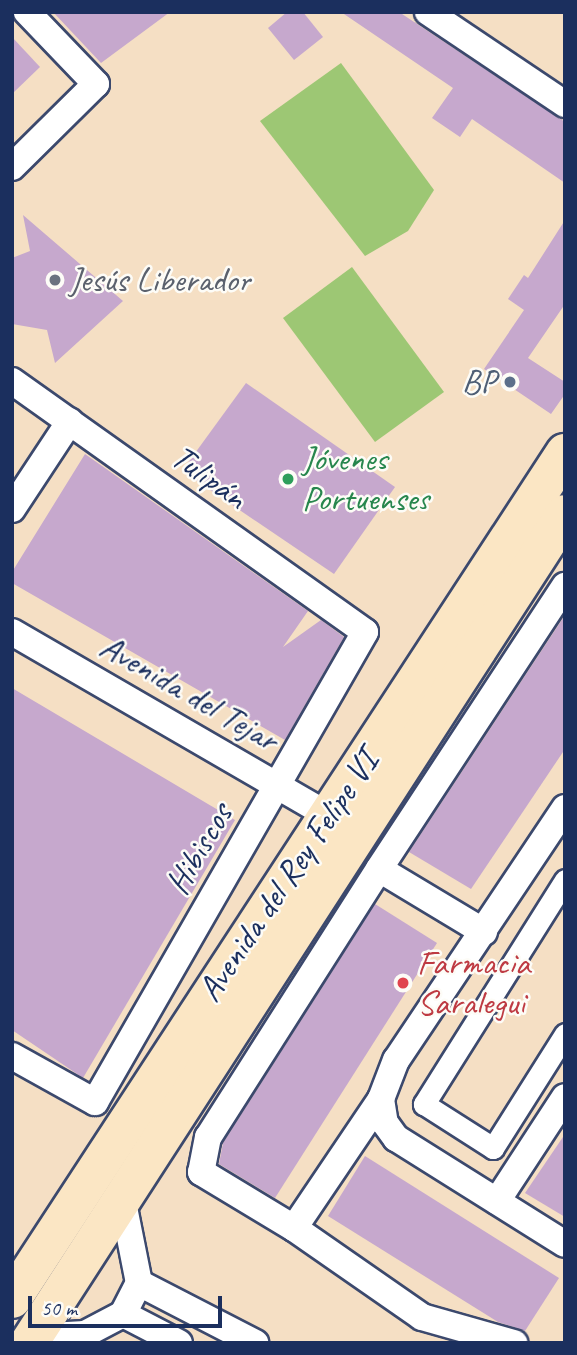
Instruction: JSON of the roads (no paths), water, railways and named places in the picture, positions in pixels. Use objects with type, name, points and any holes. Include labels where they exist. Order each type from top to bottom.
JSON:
[{"type":"main road","name":"Avenida del Rey Felipe VI","points":[[12,1299],[565,453]]},
{"type":"main road","name":"Avenida del Rey Felipe VI","points":[[31,1340],[565,514]]},
{"type":"street","points":[[12,167],[96,84],[27,12]]},
{"type":"street","points":[[428,12],[565,104]]},
{"type":"street","name":"Tulipán","points":[[12,380],[365,632]]},
{"type":"street","points":[[12,509],[70,421]]},
{"type":"street","points":[[514,1343],[422,1317],[294,1228],[201,1172],[208,1137],[379,869],[565,586]]},
{"type":"street","name":"Avenida del Tejar","points":[[12,632],[329,816]]},
{"type":"street","name":"Hibiscos","points":[[12,1056],[94,1102],[365,632]]},
{"type":"street","points":[[294,1228],[381,1099],[396,1060],[565,808]]},
{"type":"street","points":[[379,869],[484,932]]},
{"type":"street","points":[[565,880],[424,1104],[493,1148],[565,1034]]},
{"type":"street","points":[[497,1202],[565,1097]]},
{"type":"street","points":[[381,1099],[385,1123],[396,1138],[565,1244]]},
{"type":"street","points":[[31,1340],[84,1338],[123,1314],[139,1283],[122,1197]]},
{"type":"street","points":[[139,1283],[255,1343]]},
{"type":"street","points":[[123,1314],[179,1343]]},
{"type":"place","name":"Jesús Liberador","points":[[55,280]]},
{"type":"place","name":"BP","points":[[510,382]]},
{"type":"place","name":"Jóvenes Portuenses","points":[[288,479]]},
{"type":"place","name":"Farmacia Saralegui","points":[[403,983]]}]
